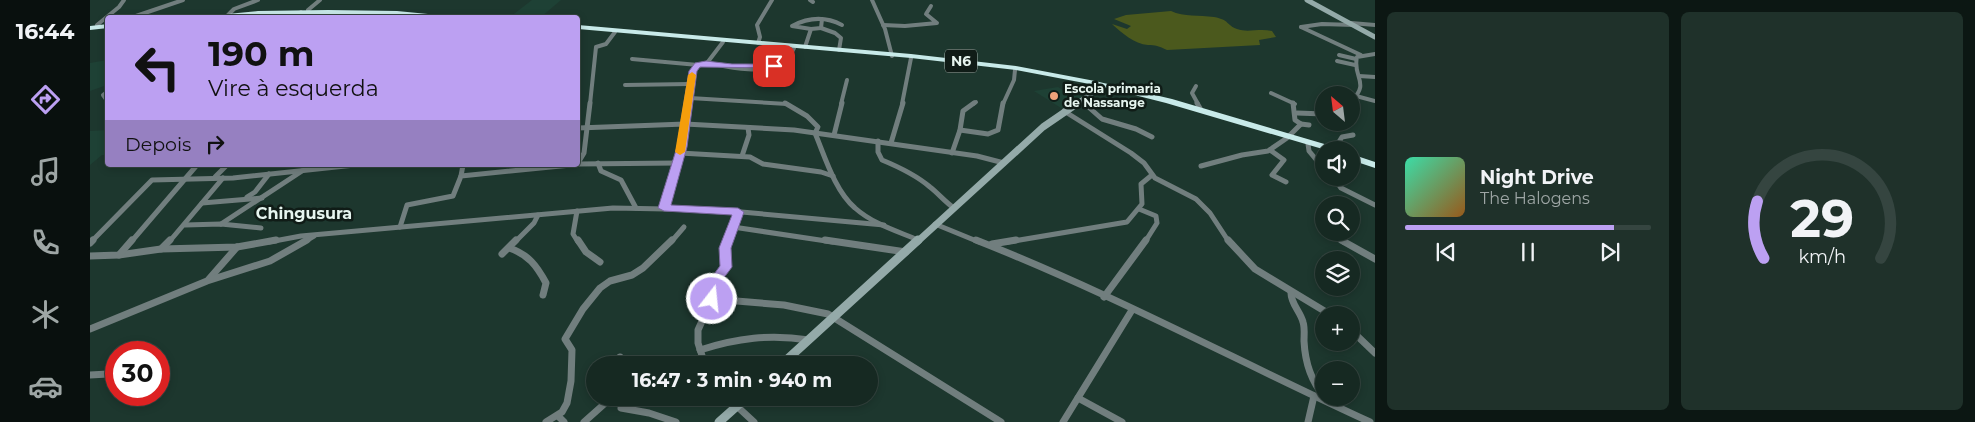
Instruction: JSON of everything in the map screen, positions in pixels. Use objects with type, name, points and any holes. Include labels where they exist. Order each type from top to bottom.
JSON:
[{"type":"highway","points":[[305,11],[413,15]]},
{"type":"highway","points":[[227,15],[305,11],[383,12],[424,15]]},
{"type":"highway","name":"N6","points":[[580,28],[987,64],[1059,76],[1201,110],[1315,146]]},
{"type":"highway","name":"N6","points":[[580,28],[723,42],[892,55],[1015,70],[1101,87],[1315,144]]},
{"type":"highway","points":[[1360,159],[1375,163]]},
{"type":"street","points":[[107,15],[119,8],[124,0]]},
{"type":"street","points":[[138,15],[183,0]]},
{"type":"street","points":[[227,15],[258,0]]},
{"type":"street","points":[[300,15],[320,0]]},
{"type":"street","points":[[758,43],[760,37],[757,25],[772,0]]},
{"type":"street","points":[[872,0],[874,12],[883,25],[885,40],[892,55]]},
{"type":"street","points":[[1307,0],[1375,37]]},
{"type":"street","points":[[161,1],[161,6]]},
{"type":"street","points":[[883,25],[905,26],[937,23],[936,20],[926,14],[931,6]]},
{"type":"street","points":[[93,27],[105,17]]},
{"type":"street","points":[[821,28],[822,19]]},
{"type":"street","points":[[839,50],[841,38],[835,33],[821,28],[811,29],[792,26],[802,20],[822,19],[834,21],[842,26]]},
{"type":"street","points":[[1361,55],[1301,27],[1322,24],[1375,25]]},
{"type":"street","points":[[805,47],[811,29]]},
{"type":"street","points":[[580,162],[583,158],[596,48],[606,44],[615,32]]},
{"type":"street","points":[[706,63],[723,42]]},
{"type":"street","points":[[632,59],[698,65],[706,63],[732,67],[774,66],[787,60],[794,48]]},
{"type":"street","points":[[1355,65],[1356,59],[1361,55],[1374,52]]},
{"type":"street","points":[[1339,55],[1356,59]]},
{"type":"street","points":[[892,143],[902,106],[911,58]]},
{"type":"street","points":[[1337,61],[1355,65],[1360,72],[1359,82],[1362,86],[1360,93]]},
{"type":"street","points":[[664,208],[680,152],[690,98],[690,84],[694,68],[698,65]]},
{"type":"street","points":[[960,130],[988,134],[998,130],[1004,99],[1014,80],[1015,70]]},
{"type":"street","points":[[1359,76],[1375,77]]},
{"type":"street","points":[[834,135],[847,80]]},
{"type":"street","points":[[625,84],[690,84]]},
{"type":"street","points":[[1196,86],[1192,95],[1201,110]]},
{"type":"street","points":[[791,356],[1004,163],[1064,111],[1101,87]]},
{"type":"street","points":[[1271,93],[1294,102],[1297,113],[1295,120],[1301,124],[1310,125]]},
{"type":"street","points":[[1360,97],[1375,101]]},
{"type":"street","points":[[690,98],[783,102],[818,127],[815,133],[833,176],[855,208],[884,225],[918,240]]},
{"type":"street","points":[[1081,100],[1102,119],[1136,129],[1152,137]]},
{"type":"street","points":[[952,153],[960,130],[963,111],[976,102]]},
{"type":"street","points":[[1064,111],[1131,153],[1144,164],[1152,175],[1196,199],[1210,213],[1240,256],[1254,269],[1315,306]]},
{"type":"street","points":[[1297,113],[1315,114]]},
{"type":"street","points":[[580,128],[685,124],[815,133],[987,158],[1004,163]]},
{"type":"street","points":[[1201,166],[1270,150],[1288,137],[1301,124]]},
{"type":"street","points":[[742,156],[749,135],[748,128]]},
{"type":"street","points":[[1340,141],[1342,137],[1353,135]]},
{"type":"street","points":[[878,141],[878,152],[882,160],[901,168],[930,187],[942,200],[954,208]]},
{"type":"street","points":[[1308,144],[1309,151],[1315,158]]},
{"type":"street","points":[[1270,150],[1284,160],[1272,175],[1286,182]]},
{"type":"street","points":[[680,152],[750,157],[763,164],[821,172],[833,176]]},
{"type":"street","points":[[583,158],[586,164]]},
{"type":"street","points":[[598,163],[601,170],[620,180],[636,208]]},
{"type":"street","points":[[580,164],[677,163]]},
{"type":"street","points":[[119,255],[195,167]]},
{"type":"street","points":[[215,177],[225,167]]},
{"type":"street","points":[[90,243],[147,182],[152,180],[223,178],[337,167]]},
{"type":"street","points":[[400,227],[407,204],[453,196],[463,167]]},
{"type":"street","points":[[461,176],[551,167]]},
{"type":"street","points":[[221,224],[302,171]]},
{"type":"street","points":[[245,198],[255,192],[269,174]]},
{"type":"street","points":[[991,244],[1127,222],[1139,209],[1143,201],[1141,184],[1152,175]]},
{"type":"street","points":[[161,249],[185,225],[223,178]]},
{"type":"street","points":[[1340,186],[1375,204]]},
{"type":"street","points":[[202,203],[263,198]]},
{"type":"street","points":[[90,256],[119,255],[161,249],[237,247],[318,235],[577,211],[636,208],[738,212],[884,225]]},
{"type":"street","points":[[1104,297],[1154,230],[1157,223],[1156,216],[1139,209]]},
{"type":"street","points":[[577,211],[573,234],[586,252],[600,262]]},
{"type":"street","points":[[702,356],[698,330],[712,299],[717,278],[726,267],[725,248],[738,212]]},
{"type":"street","points":[[502,254],[534,223],[538,215]]},
{"type":"street","points":[[185,225],[221,224],[261,228]]},
{"type":"street","points":[[935,224],[991,244],[1044,267],[1314,396],[1308,422]]},
{"type":"street","points":[[546,422],[561,419],[567,403],[572,381],[572,350],[565,339],[577,319],[606,284],[630,276],[652,261],[666,250],[684,227]]},
{"type":"street","points":[[733,227],[906,252]]},
{"type":"street","points":[[90,329],[207,281],[270,261],[318,235]]},
{"type":"street","points":[[1339,241],[1354,246],[1360,253],[1375,259]]},
{"type":"street","points":[[207,281],[237,247]]},
{"type":"street","points":[[509,248],[522,252],[535,262],[546,282],[543,295]]},
{"type":"street","points":[[1291,293],[1291,298],[1304,322],[1304,341],[1310,370],[1315,383]]},
{"type":"street","points":[[712,299],[823,312],[834,317],[1001,422]]},
{"type":"street","points":[[1063,422],[1132,310]]},
{"type":"street","points":[[700,350],[744,336],[789,336],[809,340]]},
{"type":"street","points":[[1360,339],[1375,353]]},
{"type":"street","points":[[90,376],[105,374]]},
{"type":"street","points":[[1078,398],[1122,422]]},
{"type":"street","points":[[584,422],[602,406]]},
{"type":"street","points":[[1335,406],[1370,422]]},
{"type":"street","points":[[719,422],[736,407],[754,422]]},
{"type":"street","points":[[621,408],[649,412],[676,422]]},
{"type":"shaded area","points":[[532,0],[561,0],[543,15],[513,15]]},
{"type":"shaded area","points":[[105,60],[105,86],[90,91],[90,63]]},
{"type":"shaded area","points":[[1058,87],[1069,94],[1084,97],[1069,107],[1061,108],[1034,91]]},
{"type":"shaded area","points":[[105,130],[105,155],[102,155],[90,165],[90,131]]},
{"type":"green space","points":[[1171,11],[1186,15],[1219,18],[1241,30],[1272,31],[1276,37],[1259,40],[1260,45],[1167,50],[1157,46],[1138,43],[1112,24],[1127,29],[1131,26],[1114,19],[1126,15]]},
{"type":"slow traffic","points":[[680,152],[690,98],[692,75]]},
{"type":"place","name":"Escola primaria de Nassange","points":[[1054,96]]},
{"type":"district","name":"Chingusura","points":[[304,213]]},
{"type":"route","points":[[712,299],[717,278],[725,270],[727,264],[725,248],[738,212],[664,208],[682,147],[693,71],[695,66],[706,63],[732,67],[774,66]]}]
